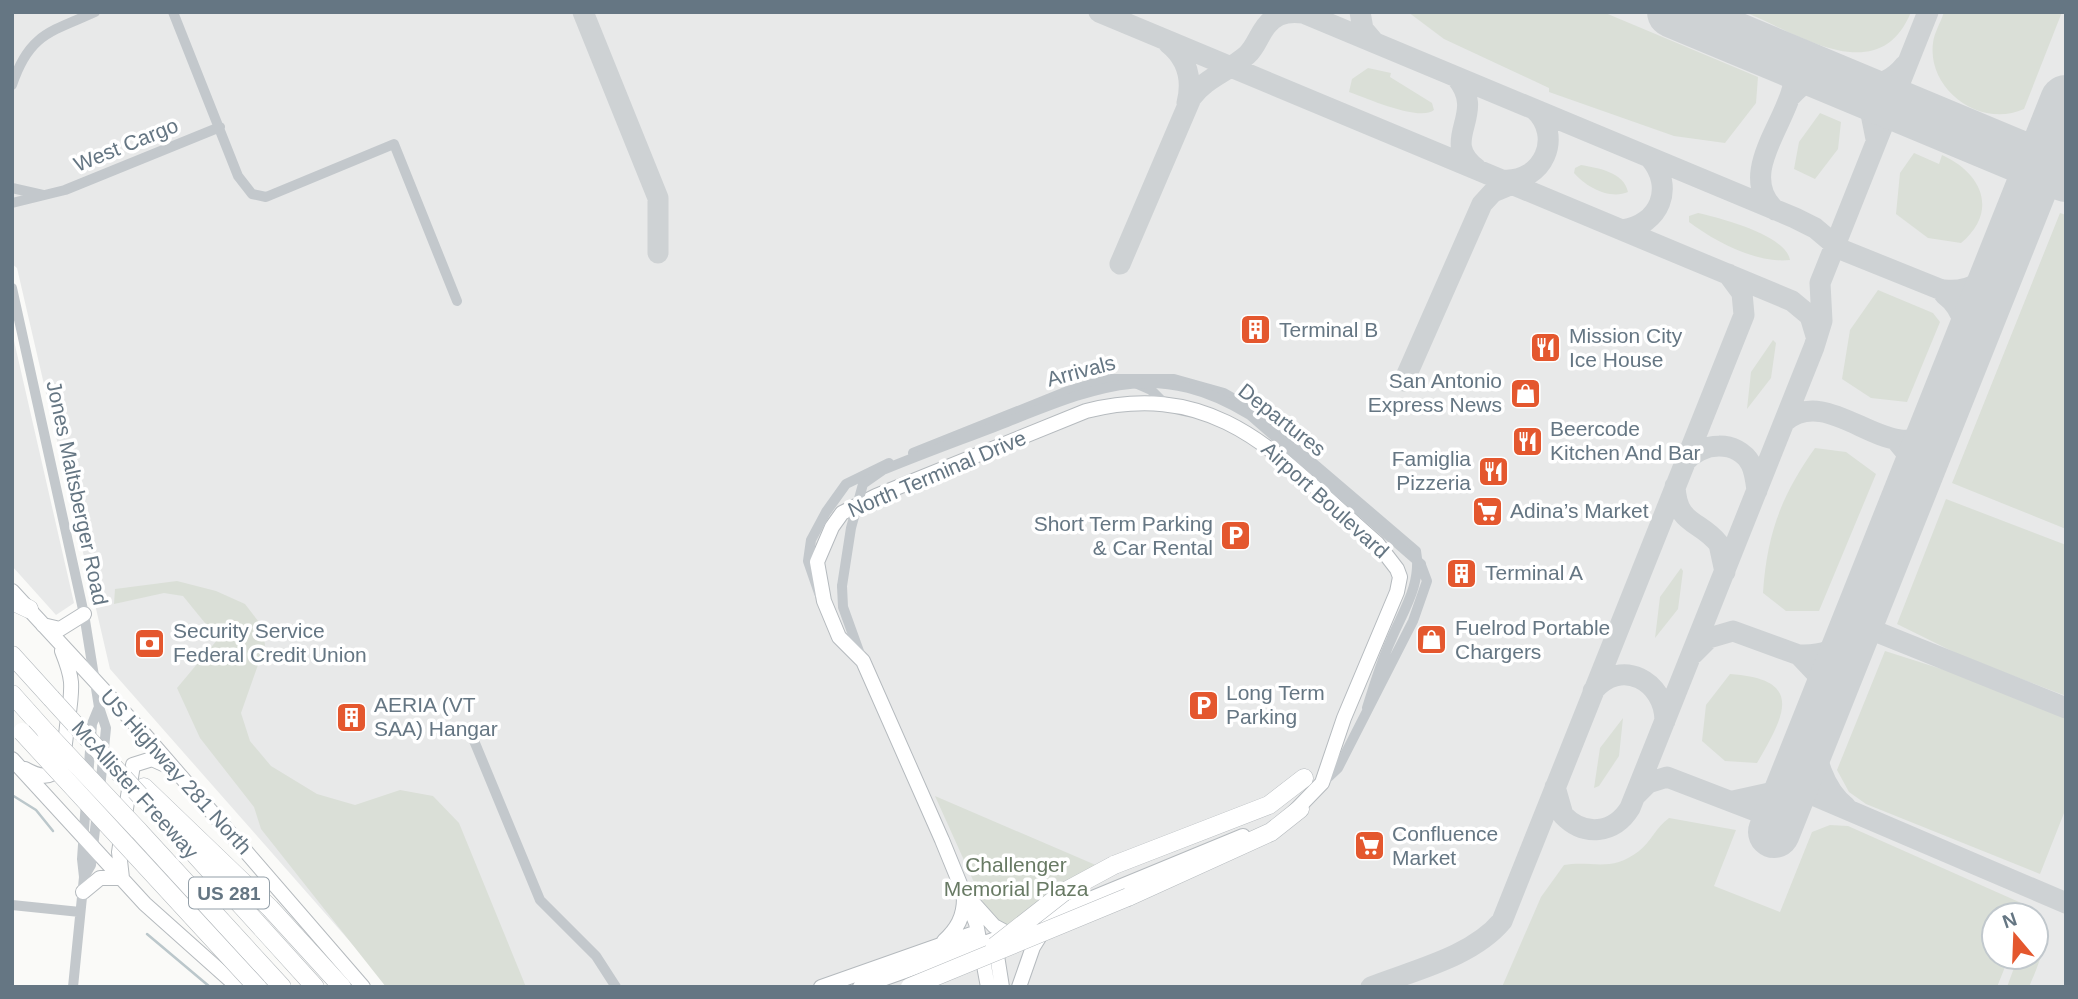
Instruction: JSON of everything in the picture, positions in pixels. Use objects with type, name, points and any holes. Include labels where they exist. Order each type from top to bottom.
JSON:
[{"type":"highway","points":[[12,601],[29,610]]},
{"type":"highway","name":"McAllister Freeway","points":[[12,655],[106,758],[143,793],[315,987]]},
{"type":"highway","name":"McAllister Freeway","points":[[12,694],[282,987]]},
{"type":"highway","points":[[17,726],[257,987]]},
{"type":"highway","points":[[910,987],[1063,892],[1114,865],[1269,805],[1304,778]]},
{"type":"highway","points":[[143,793],[270,908],[342,987]]},
{"type":"highway","points":[[978,946],[1128,897],[1271,832],[1300,809]]},
{"type":"highway","points":[[138,830],[250,987]]},
{"type":"main road","name":"North Terminal Drive","points":[[863,662],[839,637],[824,601],[817,562],[832,527],[842,513],[876,496],[1086,411],[1118,403],[1164,403],[1193,409]]},
{"type":"main road","name":"Airport Boulevard","points":[[1193,409],[1251,435],[1377,543],[1397,569],[1399,583],[1390,615],[1344,718],[1322,783]]},
{"type":"main road","name":"US Highway 281 North","points":[[12,591],[176,771],[363,987]]},
{"type":"main road","points":[[43,625],[60,629],[84,614]]},
{"type":"main road","points":[[15,762],[39,777],[55,771],[63,761],[71,686],[57,640]]},
{"type":"main road","points":[[863,662],[964,894],[986,987]]},
{"type":"main road","points":[[122,878],[119,852],[131,770],[145,759],[176,771]]},
{"type":"main road","points":[[15,762],[145,904],[238,987]]},
{"type":"main road","points":[[821,987],[918,953],[978,946],[995,940],[1063,908],[1269,825],[1300,809],[1322,783]]},
{"type":"main road","points":[[83,892],[100,878],[122,878]]},
{"type":"main road","points":[[964,894],[997,929],[1009,934]]},
{"type":"main road","points":[[864,986],[940,952],[955,930],[964,909],[964,894]]},
{"type":"main road","points":[[1019,987],[1033,947],[1063,908]]},
{"type":"main road","points":[[995,940],[1002,987]]},
{"type":"main road","points":[[940,952],[957,960],[979,977],[986,987]]},
{"type":"main road","points":[[864,986],[883,972],[918,958],[918,953]]},
{"type":"street","points":[[12,85],[17,56],[48,33],[96,12]]},
{"type":"street","points":[[173,12],[238,176],[252,194],[266,197],[394,144],[457,301]]},
{"type":"street","name":"West Cargo","points":[[12,203],[47,195],[220,127]]},
{"type":"street","points":[[12,188],[47,195]]},
{"type":"street","name":"Jones Maltsberger Road","points":[[12,288],[84,614],[99,707],[106,728],[88,843],[90,865],[84,877],[73,987]]},
{"type":"street","points":[[1108,379],[1135,383],[1151,390],[1164,403]]},
{"type":"street","name":"Arrivals","points":[[824,601],[808,561],[811,540],[825,512],[846,484],[926,447],[1068,391],[1108,379],[1174,379],[1224,393],[1245,405],[1416,551],[1419,567],[1416,582],[1390,641],[1367,708]]},
{"type":"street","name":"Departures","points":[[863,662],[843,607],[842,586],[856,501],[863,484],[883,470],[1078,394],[1121,383],[1168,383],[1221,397],[1250,415],[1391,534],[1421,564],[1427,582],[1399,654],[1367,708]]},
{"type":"street","points":[[1322,783],[1338,768],[1367,708]]},
{"type":"street","points":[[470,731],[540,900],[596,956],[616,987]]},
{"type":"street","points":[[12,905],[80,912]]},
{"type":"shaded area","points":[[12,12],[2066,12],[2066,987],[390,987],[110,669],[17,268],[12,264]]},
{"type":"shaded area","points":[[12,332],[74,603],[56,615],[12,566]]},
{"type":"green space","points":[[1408,12],[1603,12],[1758,77],[1756,103],[1725,143],[1674,136],[1549,92],[1549,88],[1444,39]]},
{"type":"green space","points":[[1745,12],[1911,12],[1897,35],[1879,48],[1859,52],[1837,50],[1813,43]]},
{"type":"green space","points":[[1944,12],[2062,12],[2024,109],[2007,114],[1990,114],[1960,101],[1948,89],[1938,76],[1933,60],[1933,43]]},
{"type":"green space","points":[[1368,68],[1391,73],[1390,77],[1432,103],[1434,110],[1427,113],[1405,111],[1349,92],[1352,79]]},
{"type":"green space","points":[[1820,113],[1841,122],[1838,149],[1815,179],[1794,169],[1799,142]]},
{"type":"green space","points":[[1914,153],[1939,164],[1942,155],[1956,163],[1976,182],[1981,194],[1980,218],[1973,231],[1961,243],[1928,238],[1896,214],[1900,173]]},
{"type":"green space","points":[[1581,165],[1616,175],[1626,185],[1628,192],[1606,193],[1585,183],[1574,173],[1575,168]]},
{"type":"green space","points":[[1698,213],[1736,223],[1765,235],[1786,251],[1790,260],[1764,258],[1736,250],[1689,222],[1689,216]]},
{"type":"green space","points":[[2060,213],[2066,215],[2066,529],[1952,483]]},
{"type":"green space","points":[[1878,290],[1933,313],[1940,322],[1907,402],[1871,398],[1842,379],[1850,330]]},
{"type":"green space","points":[[1773,340],[1776,343],[1771,378],[1747,409],[1751,372]]},
{"type":"green space","points":[[1815,448],[1846,452],[1876,474],[1819,611],[1786,611],[1763,593],[1768,552],[1785,499]]},
{"type":"green space","points":[[1946,499],[2066,545],[2066,696],[1966,658],[1897,624]]},
{"type":"green space","points":[[1681,568],[1683,571],[1678,609],[1655,638],[1660,597]]},
{"type":"green space","points":[[177,581],[216,591],[245,604],[262,626],[265,645],[241,713],[250,741],[271,766],[317,794],[355,805],[400,790],[433,796],[459,823],[526,987],[386,987],[261,829],[254,807],[200,738],[177,688],[218,639],[183,596],[164,593],[114,604],[115,589]]},
{"type":"green space","points":[[1885,651],[1954,673],[2066,717],[2066,808],[2040,874],[1866,804],[1849,792],[1837,770]]},
{"type":"green space","points":[[1730,674],[1754,677],[1770,683],[1779,692],[1782,702],[1781,715],[1757,763],[1725,761],[1702,741],[1706,705]]},
{"type":"green space","points":[[1623,718],[1619,756],[1599,786],[1594,788],[1600,748]]},
{"type":"green space","name":"Challenger Memorial Plaza","points":[[935,796],[1112,872],[1010,927],[991,920]]},
{"type":"green space","points":[[1669,818],[1736,830],[1714,886],[1780,912],[1812,832],[1830,825],[1848,826],[2017,901],[1980,901],[1980,971],[2003,971],[1997,987],[1502,987],[1541,897],[1564,865],[1610,864],[1629,858],[1643,847]]},
{"type":"green space","points":[[2013,971],[2036,971],[2029,987],[2007,987]]},
{"type":"waterway","points":[[12,795],[36,810],[53,831]]},
{"type":"waterway","points":[[147,934],[210,987]]},
{"type":"taxiway","points":[[583,12],[658,198],[658,253]]},
{"type":"taxiway","points":[[1099,12],[1792,301],[1810,316],[1816,336]]},
{"type":"taxiway","points":[[1301,12],[1795,218],[1815,228],[1840,249],[1984,307]]},
{"type":"taxiway","points":[[1360,12],[1363,29],[1374,42]]},
{"type":"taxiway","points":[[1555,787],[1563,815],[1580,827],[1598,830],[1607,827],[1616,823],[1630,808],[1814,347],[1822,321],[1820,283],[1928,12]]},
{"type":"taxiway","points":[[1120,264],[1191,98],[1203,85],[1247,55],[1275,17],[1287,13],[1303,13]]},
{"type":"taxiway","points":[[1168,43],[1180,55],[1187,70],[1187,103]]},
{"type":"taxiway","points":[[1775,210],[1765,196],[1761,181],[1762,166],[1793,86],[1792,76],[1779,56]]},
{"type":"taxiway","points":[[1848,85],[1879,84],[1893,77],[1905,65]]},
{"type":"taxiway","points":[[1456,77],[1465,91],[1468,104],[1461,147],[1466,158],[1477,169]]},
{"type":"taxiway","points":[[1791,96],[1810,82],[1834,79]]},
{"type":"taxiway","points":[[1848,85],[1870,109],[1876,139]]},
{"type":"taxiway","points":[[1503,180],[1517,179],[1529,174],[1545,156],[1547,132],[1543,120],[1534,109]]},
{"type":"taxiway","points":[[1622,230],[1646,221],[1660,203],[1662,181],[1650,158]]},
{"type":"taxiway","points":[[1404,381],[1482,204],[1493,192],[1517,182]]},
{"type":"taxiway","points":[[1944,290],[1964,289],[1980,282],[1993,271],[2004,255]]},
{"type":"taxiway","points":[[1371,987],[1459,953],[1490,933],[1502,921],[1744,315],[1742,293],[1728,274]]},
{"type":"taxiway","points":[[1944,294],[1957,308],[1964,325],[1962,362]]},
{"type":"taxiway","points":[[1784,422],[1803,412],[1822,412],[1901,440],[1920,438],[1937,425]]},
{"type":"taxiway","points":[[1896,440],[1910,457],[1916,477]]},
{"type":"taxiway","points":[[1685,462],[1692,455],[1709,447],[1737,450],[1751,464],[1757,491]]},
{"type":"taxiway","points":[[1675,486],[1680,508],[1685,515],[1719,544],[1725,572]]},
{"type":"taxiway","points":[[1868,595],[1865,618],[1877,632],[2066,708]]},
{"type":"taxiway","points":[[1693,654],[1709,638],[1733,631],[1799,655],[1817,674],[1823,708]]},
{"type":"taxiway","points":[[1799,655],[1829,650],[1842,643],[1854,631]]},
{"type":"taxiway","points":[[1593,691],[1604,681],[1616,676],[1640,678],[1658,695],[1665,721]]},
{"type":"taxiway","points":[[1815,729],[1818,761],[1826,782],[1846,807]]},
{"type":"taxiway","points":[[1733,801],[1774,792],[1797,772]]},
{"type":"taxiway","points":[[1637,794],[1648,783],[1667,777],[1779,820]]},
{"type":"taxiway","points":[[1792,786],[2066,903]]},
{"type":"runway","points":[[1673,12],[2066,176]]},
{"type":"runway","points":[[1774,832],[2066,101]]},
{"type":"place","name":"Terminal B","points":[[1256,330]]},
{"type":"place","name":"Mission City Ice House","points":[[1546,348]]},
{"type":"place","name":"San Antonio Express News","points":[[1525,393]]},
{"type":"place","name":"Beercode Kitchen And Bar","points":[[1527,441]]},
{"type":"place","name":"Famiglia Pizzeria","points":[[1494,471]]},
{"type":"place","name":"Adina’s Market","points":[[1487,511]]},
{"type":"place","name":"Short Term Parking & Car Rental","points":[[1236,536]]},
{"type":"place","name":"Terminal A","points":[[1462,573]]},
{"type":"place","name":"Fuelrod Portable Chargers","points":[[1432,640]]},
{"type":"place","name":"Security Service Federal Credit Union","points":[[150,643]]},
{"type":"place","name":"Long Term Parking","points":[[1203,705]]},
{"type":"place","name":"AERIA (VT SAA) Hangar","points":[[351,717]]},
{"type":"place","name":"Confluence Market","points":[[1369,846]]}]
